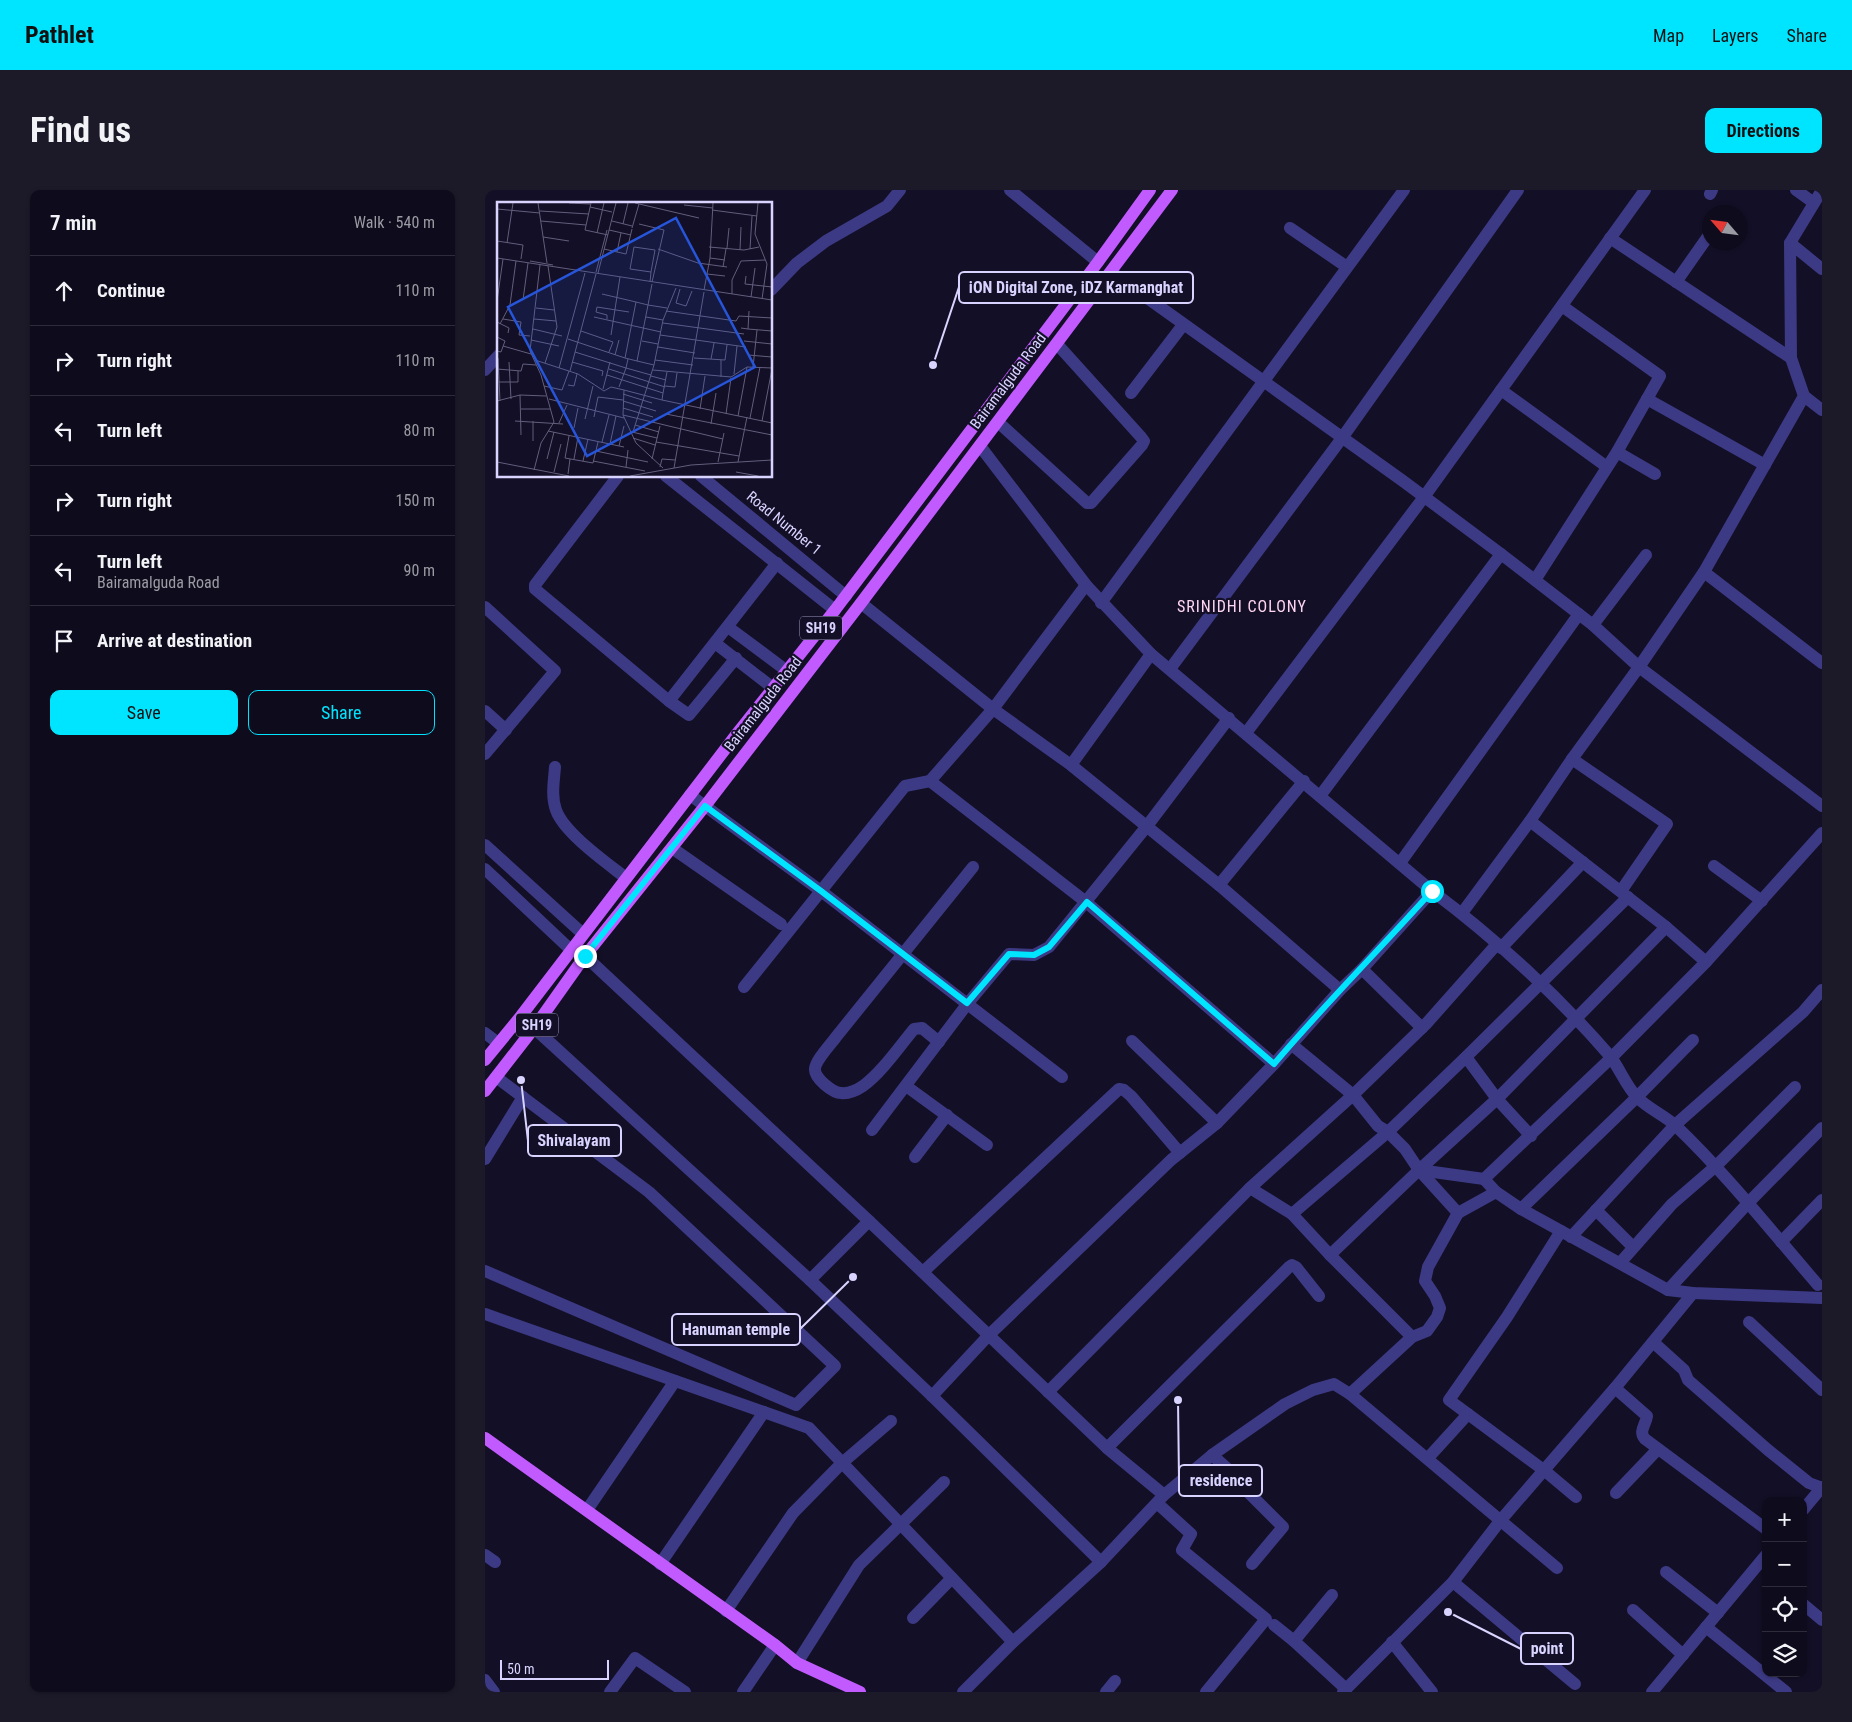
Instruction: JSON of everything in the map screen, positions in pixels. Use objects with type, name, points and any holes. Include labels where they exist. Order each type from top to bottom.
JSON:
[{"type":"main road","name":"Bairamalguda Road","points":[[485,1060],[846,596],[1098,262],[1150,190]]},
{"type":"main road","name":"Bairamalguda Road","points":[[485,1091],[534,1028],[585,956],[705,806],[861,603],[1171,190]]},
{"type":"main road","points":[[485,1438],[775,1645],[797,1663],[860,1692]]},
{"type":"street","points":[[773,288],[797,263],[826,241],[887,206],[900,190]]},
{"type":"street","points":[[1010,190],[1098,262]]},
{"type":"street","points":[[1101,603],[1404,190]]},
{"type":"street","points":[[1170,669],[1342,438],[1518,190]]},
{"type":"street","points":[[1246,733],[1425,497],[1645,190]]},
{"type":"street","points":[[1796,190],[1815,203]]},
{"type":"street","points":[[1822,190],[1790,243],[1791,358],[1804,396],[1822,410]]},
{"type":"street","points":[[1290,228],[1347,267]]},
{"type":"street","points":[[1610,238],[1791,358]]},
{"type":"street","points":[[1790,243],[1822,269]]},
{"type":"street","points":[[1676,282],[1702,245]]},
{"type":"street","points":[[1111,272],[1425,497],[1501,554],[1593,625],[1639,667],[1822,806]]},
{"type":"street","points":[[1535,580],[1617,452],[1660,376],[1562,306]]},
{"type":"street","points":[[1131,393],[1183,325]]},
{"type":"street","points":[[998,422],[1087,503],[1091,503],[1142,446],[1144,441],[1141,437],[1057,344]]},
{"type":"street","points":[[485,370],[497,357]]},
{"type":"street","points":[[1501,390],[1607,467]]},
{"type":"street","points":[[1462,913],[1530,821],[1571,759],[1639,667],[1704,572],[1804,396]]},
{"type":"street","points":[[1647,399],[1765,465]]},
{"type":"street","points":[[980,446],[1086,585],[1151,654],[1304,781],[1432,891],[1462,913],[1540,984],[1577,1020],[1611,1058],[1637,1097],[1675,1125],[1749,1202],[1781,1242],[1821,1285]]},
{"type":"street","points":[[1617,452],[1655,474]]},
{"type":"street","points":[[616,478],[535,584],[535,589],[669,701],[689,715],[736,658]]},
{"type":"street","points":[[669,478],[835,610]]},
{"type":"street","name":"Road Number 1","points":[[703,478],[846,596]]},
{"type":"street","points":[[1320,796],[1501,554]]},
{"type":"street","points":[[1593,625],[1646,555]]},
{"type":"street","points":[[669,701],[777,563]]},
{"type":"street","points":[[1704,572],[1822,663]]},
{"type":"street","points":[[744,986],[905,786],[930,781],[993,709],[1086,585]]},
{"type":"street","points":[[861,603],[993,709],[1071,765],[1219,884],[1340,990]]},
{"type":"street","points":[[485,607],[555,671],[485,754]]},
{"type":"street","points":[[1399,863],[1579,614]]},
{"type":"street","points":[[728,626],[787,671]]},
{"type":"street","points":[[715,643],[773,688]]},
{"type":"street","points":[[1071,765],[1151,654]]},
{"type":"street","points":[[485,711],[506,730]]},
{"type":"street","points":[[872,1130],[967,1003],[1009,954],[1034,955],[1049,947],[1147,826],[1229,718]]},
{"type":"street","points":[[1292,1214],[1388,1132],[1467,1057],[1540,984],[1625,894],[1667,824],[1571,759]]},
{"type":"street","points":[[555,767],[553,795],[556,810],[562,820],[593,852],[626,878]]},
{"type":"street","points":[[930,781],[1087,902],[1274,1064]]},
{"type":"street","points":[[1219,884],[1304,781]]},
{"type":"street","points":[[690,795],[821,891],[1063,1077]]},
{"type":"street","points":[[1530,821],[1625,894],[1706,962]]},
{"type":"street","points":[[1484,1180],[1611,1058],[1706,962],[1822,833]]},
{"type":"street","points":[[485,845],[583,934]]},
{"type":"street","points":[[672,848],[781,924]]},
{"type":"street","points":[[1048,1392],[1251,1188],[1353,1095],[1422,1028],[1499,946],[1583,862]]},
{"type":"street","points":[[1714,866],[1762,901]]},
{"type":"street","points":[[939,1042],[922,1028],[914,1029],[874,1076],[863,1086],[847,1093],[835,1092],[817,1077],[815,1072],[815,1067],[822,1056],[902,953],[973,867]]},
{"type":"street","points":[[485,869],[571,950]]},
{"type":"street","points":[[932,1396],[989,1335],[1180,1153],[1217,1123],[1274,1064],[1432,891]]},
{"type":"street","points":[[1331,1256],[1419,1170],[1497,1099],[1577,1020],[1666,927]]},
{"type":"street","points":[[585,956],[869,1221],[1161,1499],[1191,1534],[1182,1550],[1266,1619],[1206,1692]]},
{"type":"street","points":[[1361,969],[1422,1028]]},
{"type":"street","points":[[1576,1497],[1545,1471],[1449,1400],[1566,1234],[1596,1210],[1675,1125],[1803,1012],[1822,990]]},
{"type":"street","points":[[534,1028],[811,1280],[1101,1562]]},
{"type":"street","points":[[485,1033],[499,1043]]},
{"type":"street","points":[[1131,1040],[1217,1123]]},
{"type":"street","points":[[1521,1209],[1693,1040]]},
{"type":"street","points":[[1291,1044],[1353,1095],[1378,1126],[1388,1132],[1405,1149],[1419,1170],[1457,1213]]},
{"type":"street","points":[[1467,1057],[1497,1099],[1531,1136]]},
{"type":"street","points":[[485,1271],[796,1405],[835,1366],[649,1192],[496,1077]]},
{"type":"street","points":[[906,1086],[987,1145]]},
{"type":"street","points":[[1620,1263],[1672,1204],[1715,1166],[1795,1087]]},
{"type":"street","points":[[923,1272],[1119,1089],[1124,1090],[1131,1096],[1180,1153]]},
{"type":"street","points":[[485,1159],[523,1097]]},
{"type":"street","points":[[915,1157],[947,1116]]},
{"type":"street","points":[[1668,1290],[1749,1202],[1822,1128]]},
{"type":"street","points":[[1419,1170],[1484,1180],[1521,1209],[1668,1290],[1693,1293],[1822,1298]]},
{"type":"street","points":[[1251,1188],[1292,1214],[1411,1337]]},
{"type":"street","points":[[1350,1394],[1411,1337],[1427,1331],[1437,1317],[1439,1308],[1435,1296],[1425,1281],[1425,1276],[1457,1213],[1497,1192]]},
{"type":"street","points":[[1781,1242],[1822,1200]]},
{"type":"street","points":[[1596,1210],[1633,1247]]},
{"type":"street","points":[[811,1280],[869,1221]]},
{"type":"street","points":[[1107,1448],[1289,1267],[1296,1267],[1319,1296]]},
{"type":"street","points":[[1274,1625],[1294,1641],[1344,1691],[1453,1582],[1500,1521],[1545,1471],[1693,1293]]},
{"type":"street","points":[[485,1314],[809,1428],[1013,1642]]},
{"type":"street","points":[[1749,1322],[1822,1390]]},
{"type":"street","points":[[1653,1342],[1684,1370],[1688,1380],[1723,1411],[1809,1483],[1822,1488],[1807,1505]]},
{"type":"street","points":[[587,1510],[675,1381]]},
{"type":"street","points":[[963,1692],[1013,1642],[1101,1562],[1161,1499],[1212,1455],[1285,1404],[1313,1390],[1334,1384],[1350,1394],[1557,1568]]},
{"type":"street","points":[[1615,1388],[1647,1416],[1642,1430],[1643,1436],[1762,1526]]},
{"type":"street","points":[[660,1564],[764,1412]]},
{"type":"street","points":[[1427,1458],[1468,1414]]},
{"type":"street","points":[[727,1611],[793,1513],[842,1463],[891,1421]]},
{"type":"street","points":[[1616,1493],[1658,1449]]},
{"type":"street","points":[[1212,1455],[1247,1486],[1248,1492],[1283,1527],[1252,1564]]},
{"type":"street","points":[[797,1663],[859,1564],[944,1482]]},
{"type":"street","points":[[1659,1690],[1683,1655],[1706,1627],[1762,1565]]},
{"type":"street","points":[[1666,1572],[1718,1613]]},
{"type":"street","points":[[913,1618],[951,1578]]},
{"type":"street","points":[[1453,1582],[1575,1684]]},
{"type":"street","points":[[1294,1641],[1332,1595]]},
{"type":"street","points":[[1807,1607],[1821,1616]]},
{"type":"street","points":[[1633,1610],[1683,1655]]},
{"type":"street","points":[[1706,1627],[1786,1692]]},
{"type":"street","points":[[1392,1642],[1432,1692]]},
{"type":"street","points":[[743,1692],[775,1645]]},
{"type":"street","points":[[610,1692],[635,1658],[685,1692]]},
{"type":"street","points":[[485,1680],[494,1692]]},
{"type":"street","points":[[1105,1692],[1115,1681]]},
{"type":"place","name":"iON Digital Zone, iDZ Karmanghat","points":[[933,365]]},
{"type":"place","name":"Shivalayam","points":[[521,1080]]},
{"type":"place","name":"Hanuman temple","points":[[853,1277]]},
{"type":"place","name":"residence","points":[[1178,1400]]},
{"type":"place","name":"point","points":[[1448,1612]]},
{"type":"district","name":"SRINIDHI COLONY","points":[[1242,606]]},
{"type":"route","points":[[585,956],[705,806],[821,891],[967,1003],[1009,954],[1034,955],[1049,947],[1087,902],[1274,1064],[1432,891]]}]
